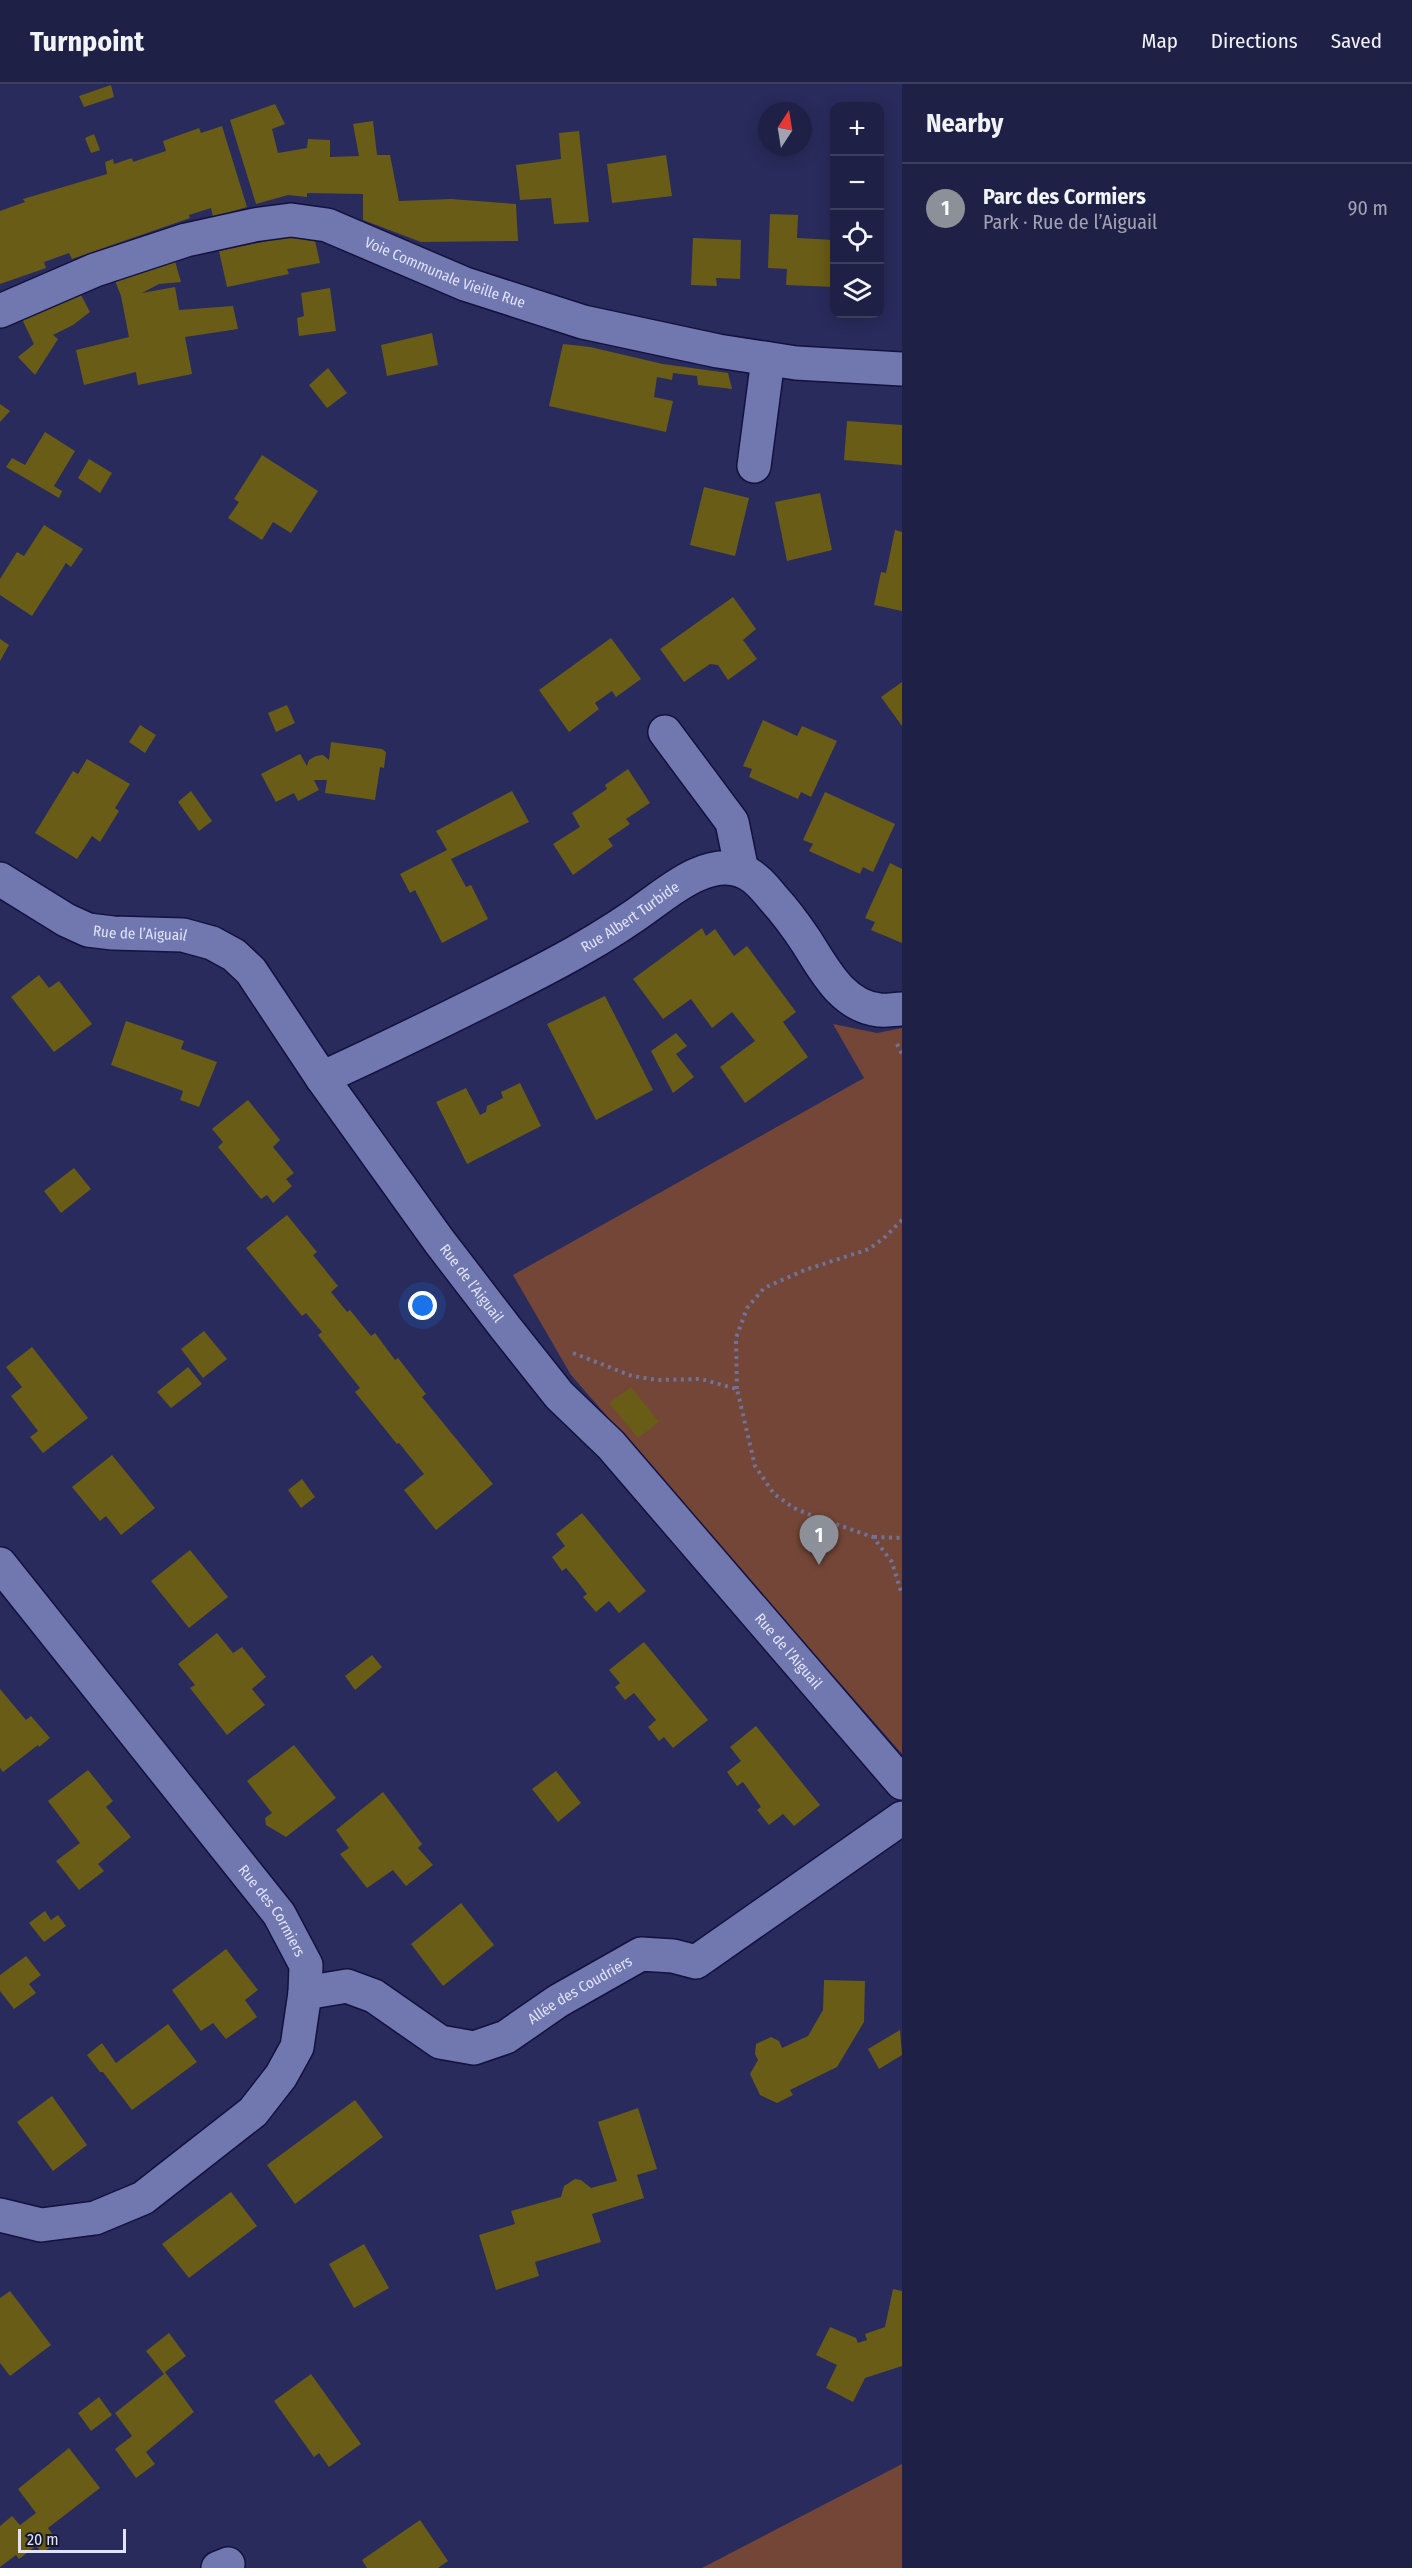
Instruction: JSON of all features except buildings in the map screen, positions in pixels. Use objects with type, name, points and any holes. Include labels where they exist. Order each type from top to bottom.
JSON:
[{"type":"street","name":"Voie Communale Vieille Rue","points":[[0,311],[94,270],[186,240],[254,225],[291,220],[327,225],[465,284],[583,322],[768,359],[796,363],[902,369]]},
{"type":"street","points":[[754,466],[768,359]]},
{"type":"street","points":[[665,732],[732,822],[742,871],[762,886],[777,903],[806,942],[823,971],[840,990],[860,1005],[880,1010],[902,1009]]},
{"type":"street","name":"Rue Albert Turbide","points":[[322,1078],[381,1052],[582,950],[624,924],[674,887],[695,876],[717,868],[742,871]]},
{"type":"street","name":"Rue de l’Aiguail","points":[[0,879],[66,920],[88,930],[183,935],[212,943],[234,955],[251,971],[322,1078],[439,1241],[559,1395],[610,1445],[902,1783]]},
{"type":"street","name":"Rue des Cormiers","points":[[0,1564],[279,1914],[306,1965],[305,1993],[297,2047],[281,2076],[253,2112],[143,2198],[95,2218],[41,2225],[0,2215]]},
{"type":"street","name":"Allée des Coudriers","points":[[305,1993],[347,1986],[374,1996],[441,2042],[474,2048],[506,2037],[558,2001],[641,1954],[673,1956],[696,1962],[902,1818]]},
{"type":"path","points":[[902,1220],[869,1249],[805,1270],[764,1288],[747,1308],[736,1338],[737,1389],[755,1466],[774,1494],[802,1511],[873,1537],[902,1538]]},
{"type":"path","points":[[568,1352],[632,1376],[658,1380],[700,1379],[737,1389]]},
{"type":"path","points":[[873,1537],[892,1562],[902,1595]]},
{"type":"shaded area","points":[[833,1024],[877,1033],[902,1028],[902,1754],[571,1375],[513,1275],[864,1078]]},
{"type":"shaded area","points":[[902,2464],[902,2568],[702,2568]]},
{"type":"place","name":"Parc des Cormiers","points":[[819,1565]]}]
